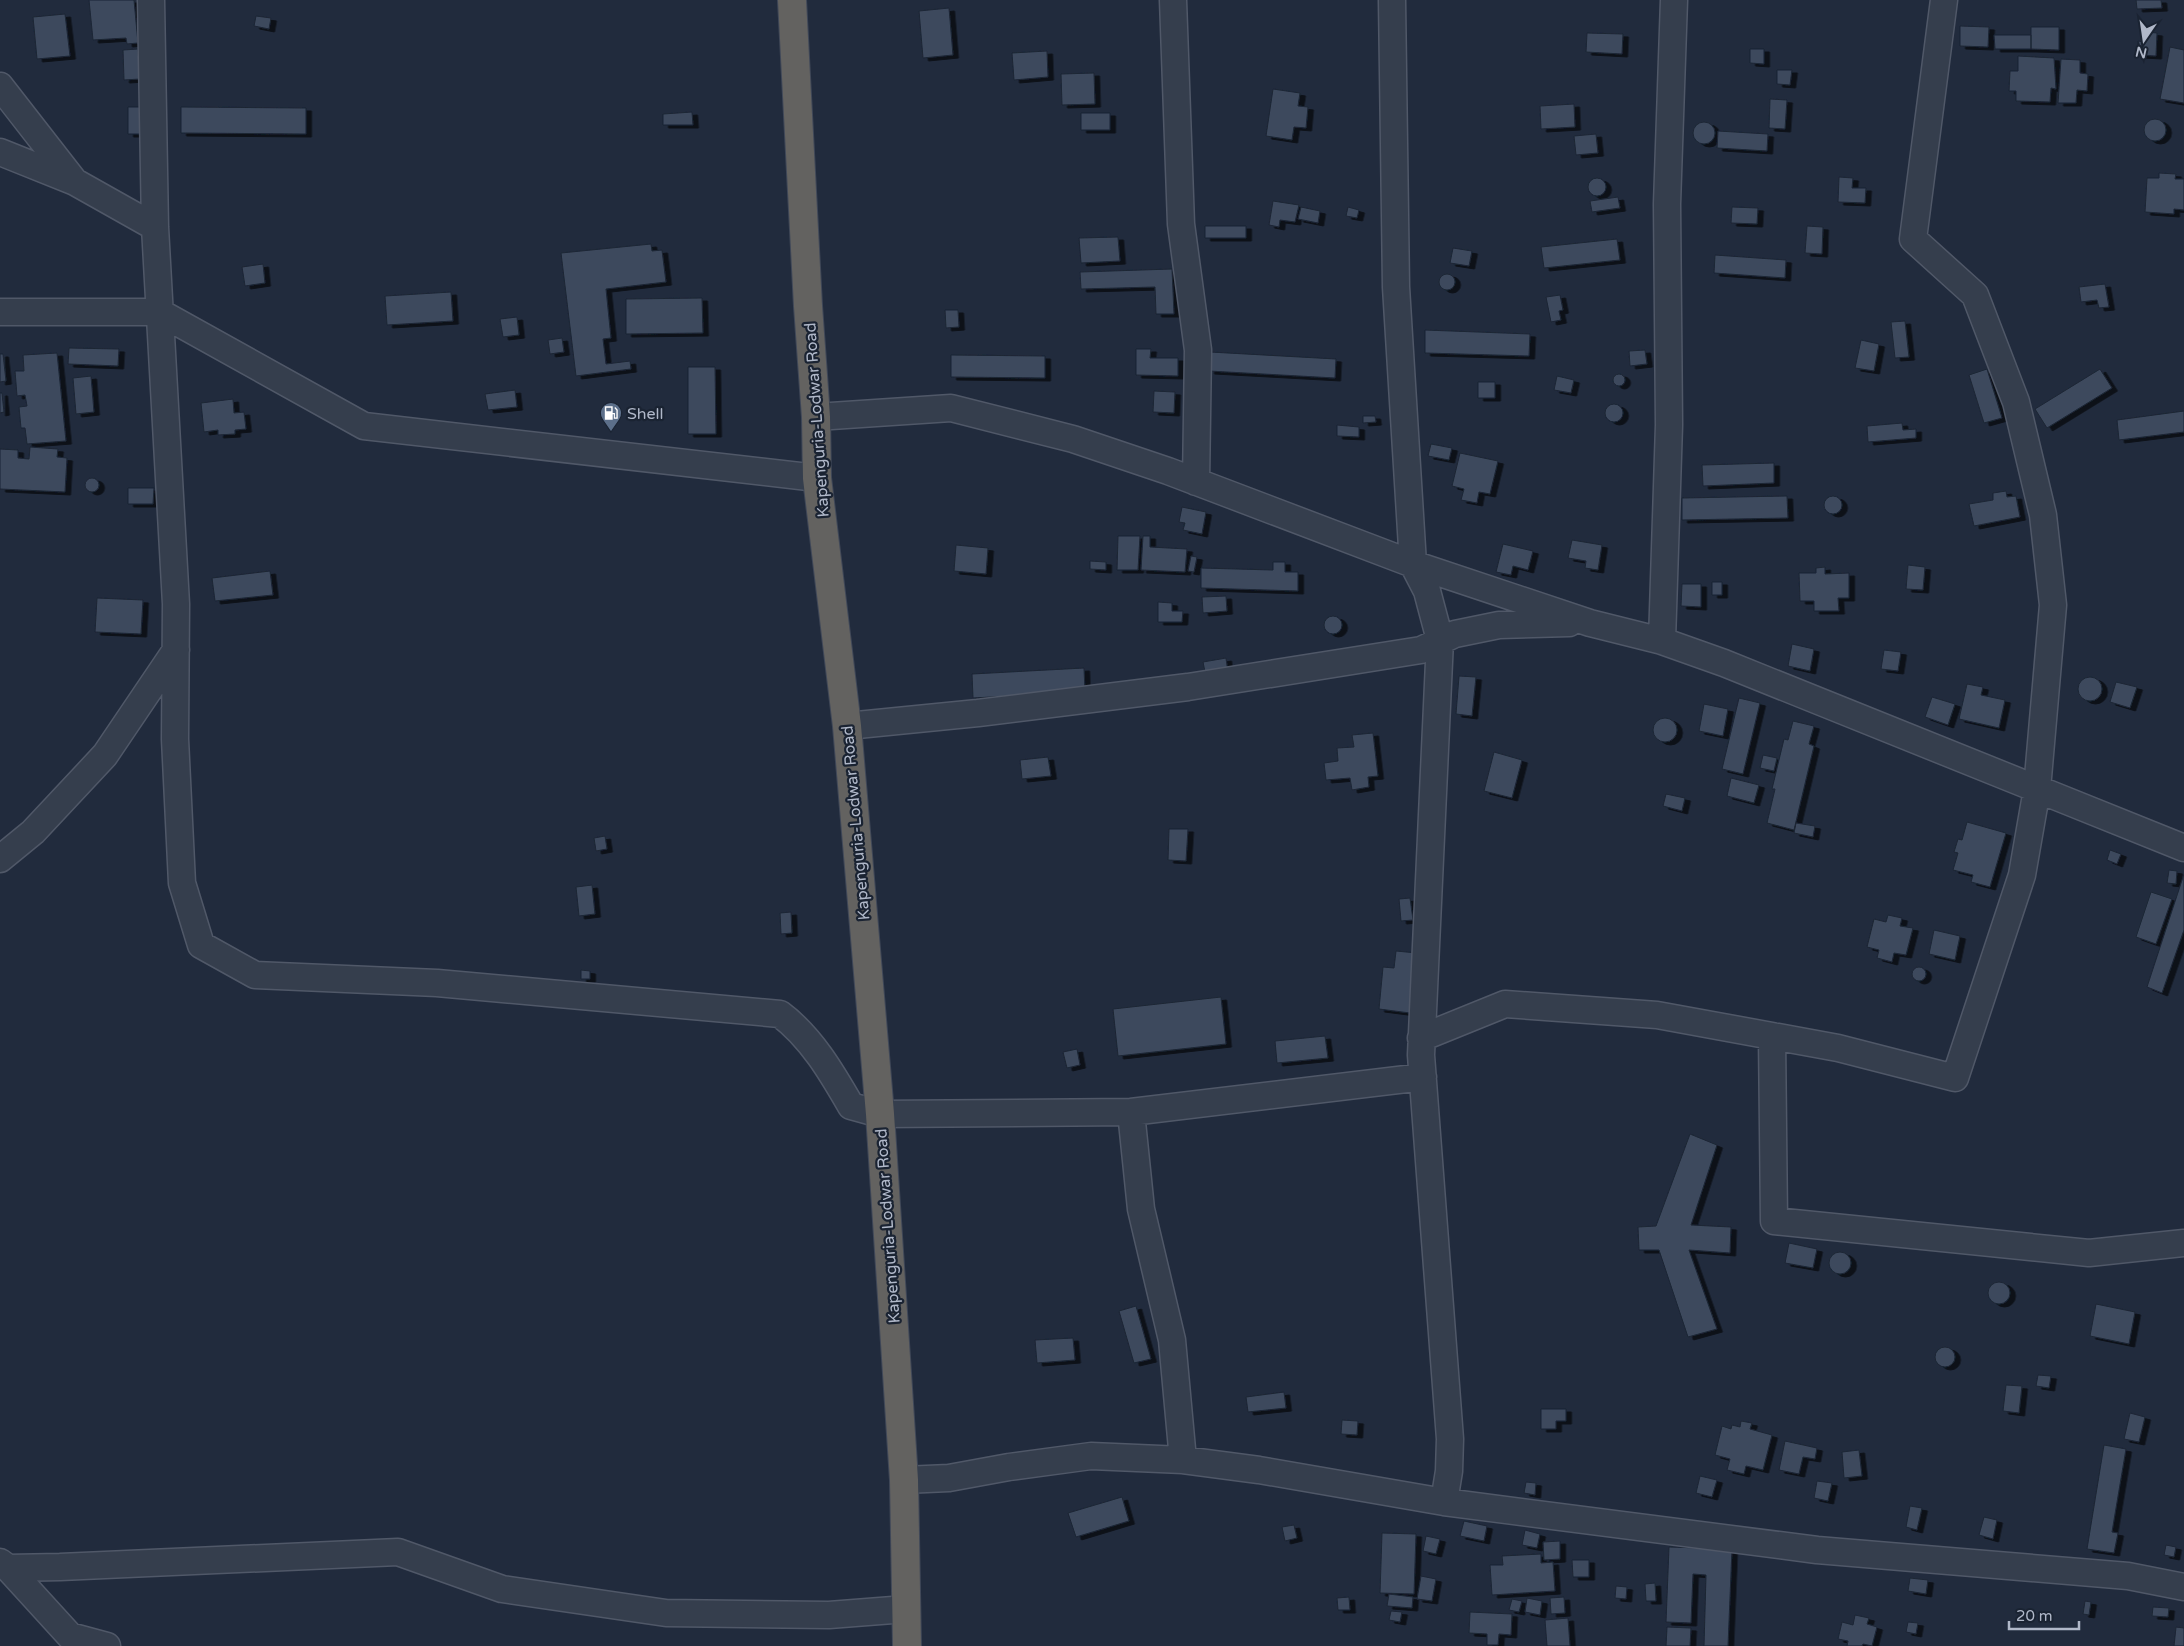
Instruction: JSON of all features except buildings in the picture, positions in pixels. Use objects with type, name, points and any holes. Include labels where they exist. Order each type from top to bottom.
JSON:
[{"type":"highway","name":"Kapenguria-Lodwar Road","points":[[792,0],[808,306],[816,417],[817,478],[847,726],[880,1114],[904,1480],[907,1646]]},
{"type":"street","points":[[150,0],[155,227],[176,604],[176,739],[182,883],[201,944],[255,975],[437,983],[780,1014],[798,1027],[830,1070],[851,1106],[880,1114],[1131,1112],[1423,1077]]},
{"type":"street","points":[[1173,0],[1181,224],[1198,350],[1196,482]]},
{"type":"street","points":[[1392,0],[1396,287],[1413,564],[1427,591],[1440,640],[1421,1038],[1450,1439],[1449,1471],[1444,1502]]},
{"type":"street","points":[[1662,641],[1669,425],[1667,204],[1674,0]]},
{"type":"street","points":[[1421,1038],[1505,1004],[1657,1015],[1838,1048],[1955,1078],[2022,875],[2037,790],[2053,605],[2043,516],[2016,402],[1975,295],[1913,239],[1944,0]]},
{"type":"street","points":[[0,86],[75,182]]},
{"type":"street","points":[[0,152],[75,182],[155,227]]},
{"type":"street","points":[[0,312],[159,312],[364,426],[817,478]]},
{"type":"street","points":[[816,417],[951,408],[1072,439],[1196,482],[1413,564],[1590,623],[1662,641],[1890,729],[2184,848]]},
{"type":"street","points":[[847,726],[978,713],[1188,687],[1420,650],[1455,634],[1499,624],[1590,623]]},
{"type":"street","points":[[0,859],[33,832],[105,755],[176,650]]},
{"type":"street","points":[[1772,1036],[1774,1221],[2089,1253],[2184,1244]]},
{"type":"street","points":[[1131,1112],[1141,1209],[1172,1340],[1183,1460]]},
{"type":"street","points":[[904,1480],[949,1478],[1009,1467],[1091,1456],[1183,1460],[1259,1470],[1444,1502],[1818,1550],[2128,1576],[2184,1587]]},
{"type":"street","points":[[4,1565],[398,1552],[502,1589],[666,1613],[829,1615],[906,1608]]},
{"type":"street","points":[[4,1565],[70,1636],[107,1646]]},
{"type":"place","name":"Shell","points":[[611,432]]}]
